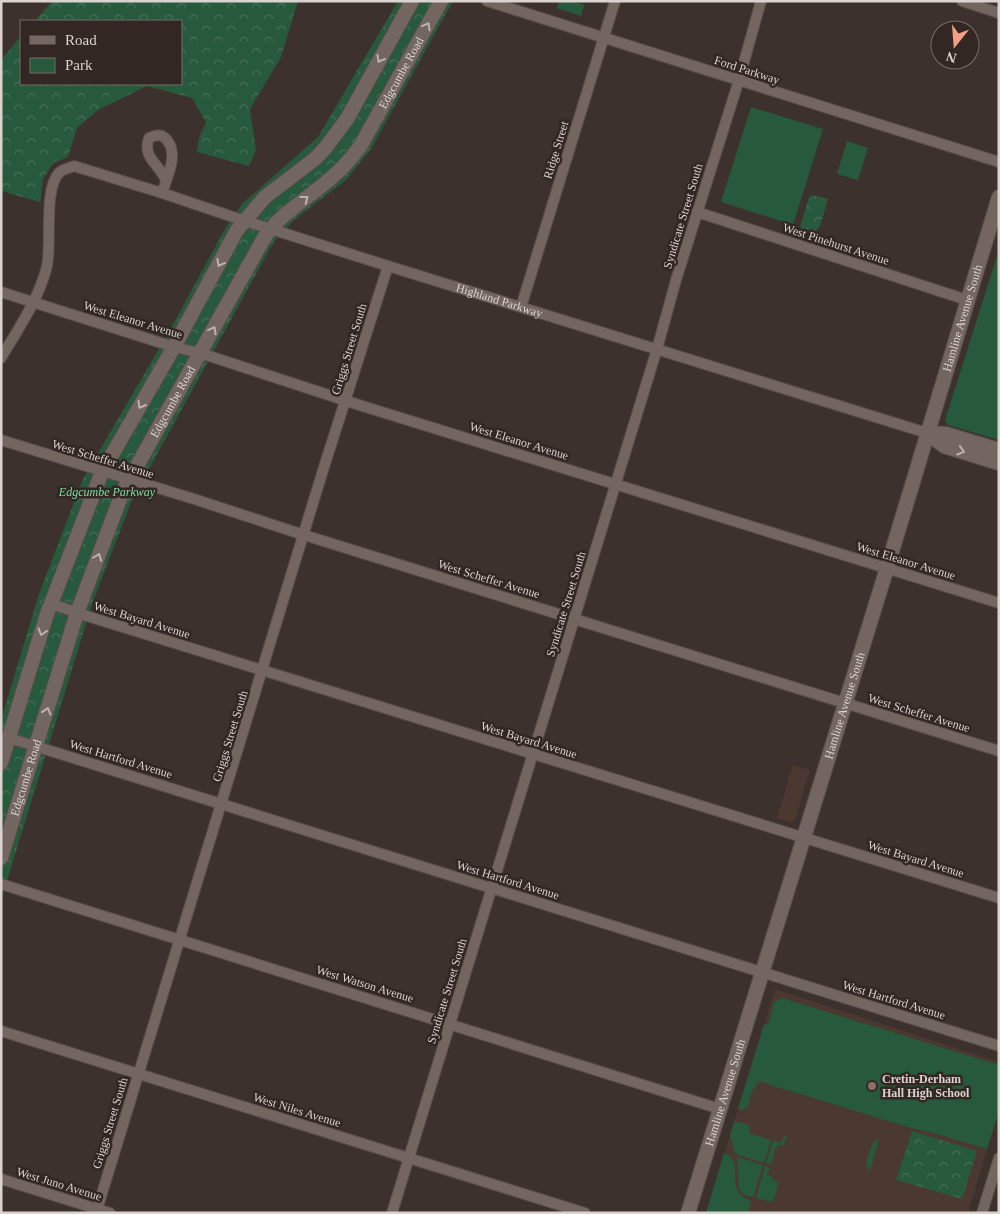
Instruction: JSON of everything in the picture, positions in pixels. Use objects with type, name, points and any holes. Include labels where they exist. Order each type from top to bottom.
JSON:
[{"type":"street","name":"Edgcumbe Road","points":[[1,763],[52,604],[102,472],[174,347],[237,230],[265,197],[306,166],[326,148],[347,120],[412,1]]},
{"type":"street","name":"Edgcumbe Road","points":[[1,858],[77,613],[123,490],[270,228],[330,179],[361,145],[441,1]]},
{"type":"street","name":"Ford Parkway","points":[[487,1],[999,162]]},
{"type":"street","name":"Ridge Street","points":[[521,306],[615,1]]},
{"type":"street","name":"Syndicate Street South","points":[[392,1213],[616,484],[697,212],[739,80],[761,1]]},
{"type":"street","points":[[962,1],[999,13]]},
{"type":"street","name":"Highland Parkway","points":[[32,302],[48,263],[53,182],[60,172],[74,166],[162,192],[245,221],[388,266],[927,433],[946,434],[999,450]]},
{"type":"street","points":[[162,192],[166,180]]},
{"type":"street","name":"Hamline Avenue South","points":[[688,1213],[999,197]]},
{"type":"street","name":"West Pinehurst Avenue","points":[[697,212],[967,300]]},
{"type":"street","name":"Griggs Street South","points":[[96,1211],[388,266]]},
{"type":"street","name":"West Eleanor Avenue","points":[[1,292],[999,603]]},
{"type":"street","points":[[1,358],[32,302]]},
{"type":"street","name":"Highland Parkway","points":[[927,433],[944,446],[999,463]]},
{"type":"street","name":"West Scheffer Avenue","points":[[1,440],[102,472],[194,498],[304,535],[999,751]]},
{"type":"street","name":"West Bayard Avenue","points":[[52,604],[999,898]]},
{"type":"street","name":"West Hartford Avenue","points":[[9,738],[999,1046]]},
{"type":"street","name":"West Watson Avenue","points":[[1,884],[720,1109]]},
{"type":"street","name":"West Niles Avenue","points":[[1,1031],[585,1213]]},
{"type":"street","points":[[982,1213],[999,1158]]},
{"type":"street","name":"West Juno Avenue","points":[[1,1179],[96,1211],[110,1213]]},
{"type":"shaded area","points":[[793,765],[810,770],[794,823],[777,818]]},
{"type":"shaded area","name":"Cretin-Derham Hall High School","points":[[775,989],[999,1062],[999,1109],[968,1213],[706,1213]]},
{"type":"green space","points":[[52,1],[298,1],[281,57],[250,109],[256,150],[249,166],[197,152],[199,138],[206,122],[192,98],[147,86],[98,110],[77,128],[68,157],[53,163],[43,179],[40,202],[1,191],[1,60],[20,37],[20,85],[182,85],[182,20],[36,20]]},
{"type":"green space","name":"Edgcumbe Parkway","points":[[398,1],[453,1],[371,149],[346,180],[294,220],[273,243],[132,500],[92,604],[1,900],[1,720],[39,594],[83,479],[170,330],[226,227],[243,203],[318,137]]},
{"type":"green space","points":[[559,1],[572,1],[584,5],[581,16],[557,8]]},
{"type":"green space","points":[[751,107],[823,129],[793,225],[721,202]]},
{"type":"green space","points":[[847,141],[868,148],[858,180],[837,174]]},
{"type":"green space","points":[[812,195],[828,199],[820,226],[813,235],[801,231],[800,227],[809,197]]},
{"type":"green space","points":[[999,250],[999,440],[948,425],[945,420]]},
{"type":"green space","points":[[979,419],[987,427],[999,431],[999,439],[980,428],[976,422]]},
{"type":"green space","points":[[782,998],[999,1065],[999,1111],[987,1149],[911,1128],[758,1081],[755,1089],[752,1090],[748,1106],[743,1110],[738,1109],[764,1024],[768,1025],[774,1002]]},
{"type":"green space","points":[[734,1121],[749,1125],[749,1133],[771,1140],[764,1163],[735,1154],[730,1135]]},
{"type":"green space","points":[[912,1131],[977,1151],[962,1199],[896,1180]]},
{"type":"green space","points":[[784,1136],[787,1137],[783,1146],[778,1145],[777,1150],[775,1149],[772,1164],[766,1163],[773,1140],[781,1143]]},
{"type":"green space","points":[[879,1139],[869,1172],[866,1163],[873,1142]]},
{"type":"green space","points":[[724,1153],[731,1157],[734,1162],[738,1190],[742,1196],[751,1201],[748,1213],[706,1213]]},
{"type":"green space","points":[[737,1157],[763,1165],[753,1197],[744,1195],[739,1189]]},
{"type":"green space","points":[[765,1166],[771,1168],[767,1172],[768,1175],[773,1177],[772,1180],[779,1182],[773,1202],[756,1198]]},
{"type":"place","name":"Cretin-Derham Hall High School","points":[[872,1086]]}]
